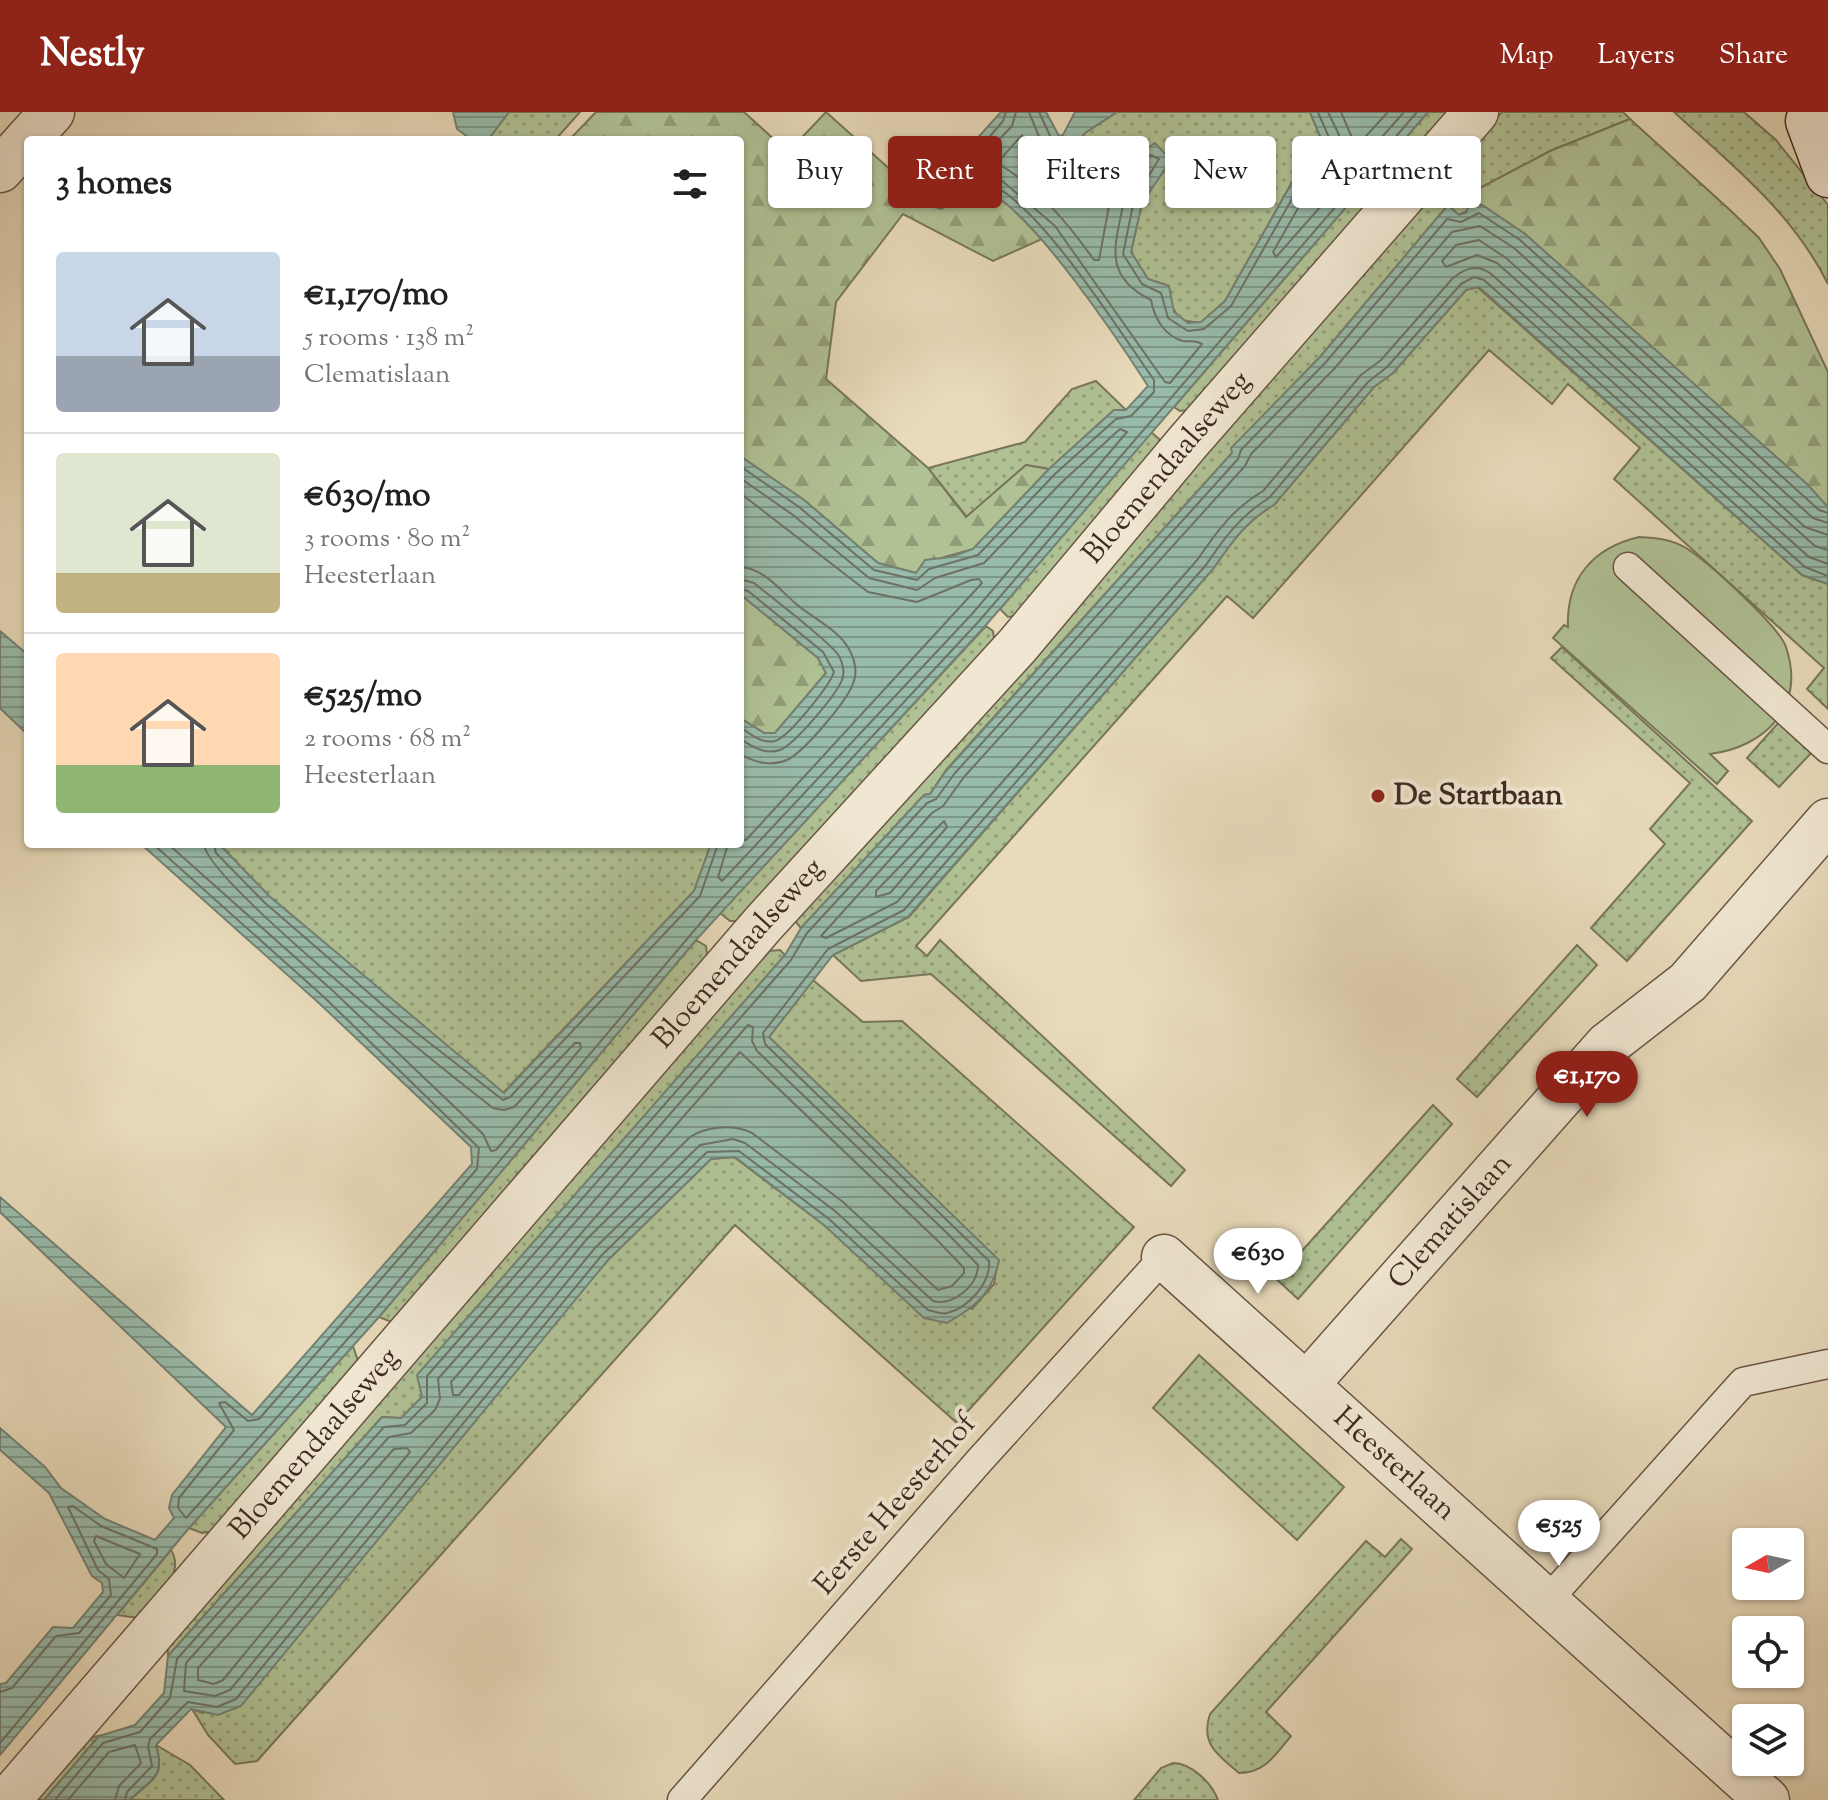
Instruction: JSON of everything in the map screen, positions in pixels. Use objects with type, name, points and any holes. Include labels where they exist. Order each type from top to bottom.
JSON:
[{"type":"street","points":[[30,136],[52,112]]},
{"type":"street","name":"Bloemendaalseweg","points":[[8,1800],[763,924],[1018,645],[1188,442],[1476,112]]},
{"type":"street","points":[[1811,121],[1828,175]]},
{"type":"street","points":[[0,170],[24,143]]},
{"type":"street","name":"Clematislaan","points":[[1306,1385],[1607,1045],[1688,982],[1828,821]]},
{"type":"street","name":"Heesterlaan","points":[[1164,1257],[1757,1797]]},
{"type":"lane","points":[[1628,567],[1828,749]]},
{"type":"lane","name":"Eerste Heesterhof","points":[[682,1800],[980,1460],[1164,1257]]},
{"type":"lane","points":[[1546,1602],[1743,1382],[1828,1364]]},
{"type":"green space","points":[[509,112],[580,112],[559,136],[491,136]]},
{"type":"green space","points":[[596,112],[744,112],[770,136],[768,208],[872,208],[872,153],[888,168],[888,208],[1002,208],[1002,201],[1042,239],[993,261],[903,214],[836,302],[826,379],[928,468],[966,517],[1026,465],[1049,469],[973,549],[931,561],[916,573],[878,563],[804,500],[744,459],[744,136],[573,136]]},
{"type":"green space","points":[[826,112],[853,136],[803,136]]},
{"type":"green space","points":[[1117,112],[1310,112],[1320,136],[1292,136],[1292,182],[1225,301],[1201,323],[1180,320],[1170,303],[1169,286],[1148,279],[1131,252],[1141,208],[1149,208],[1149,192],[1165,167],[1165,208],[1276,208],[1276,136],[1165,136],[1165,158],[1149,157],[1149,136],[1082,136]]},
{"type":"green space","points":[[1428,112],[1457,112],[1436,136],[1407,136]]},
{"type":"green space","points":[[1502,112],[1623,112],[1630,119],[1550,151],[1481,188],[1481,136]]},
{"type":"green space","points":[[1674,112],[1744,112],[1776,140],[1828,205],[1828,284],[1797,234],[1779,212]]},
{"type":"green space","points":[[1630,119],[1759,238],[1780,269],[1828,372],[1828,507],[1525,234],[1481,205],[1481,188],[1550,151]]},
{"type":"green space","points":[[1345,208],[1373,208],[1197,408],[1180,411],[1174,407]]},
{"type":"green space","points":[[1418,208],[1445,208],[1320,357],[1232,448],[1232,453],[946,770],[930,794],[924,795],[801,928],[794,920]]},
{"type":"green space","points":[[1451,208],[1475,208],[1458,215]]},
{"type":"green space","points":[[1475,285],[1802,575],[1828,584],[1828,709],[1807,689],[1824,668],[1614,479],[1640,448],[1568,384],[1552,404],[1489,350],[1253,618],[1227,596],[916,946],[927,956],[940,940],[1185,1170],[1171,1186],[931,974],[861,981],[833,955],[909,917],[1213,569],[1240,533],[1274,505],[1374,387],[1393,373],[1466,290]]},
{"type":"green space","points":[[1096,381],[1126,410],[1114,410],[1049,469],[1026,465],[967,517],[928,468],[1025,442],[1072,389]]},
{"type":"green space","points":[[1151,432],[1159,439],[1158,455],[1022,615],[1008,617],[1000,609]]},
{"type":"green space","points":[[1639,537],[1675,543],[1696,555],[1757,610],[1786,647],[1791,669],[1785,705],[1776,720],[1748,743],[1710,754],[1728,771],[1717,784],[1553,638],[1564,625],[1568,627],[1572,595],[1585,568],[1608,549]]},
{"type":"green space","points":[[744,597],[818,658],[826,673],[775,733],[764,733],[744,720]]},
{"type":"green space","points":[[986,626],[993,631],[995,646],[742,921],[730,921],[720,913]]},
{"type":"green space","points":[[1562,647],[1752,821],[1627,961],[1591,928],[1665,844],[1650,829],[1690,783],[1551,658]]},
{"type":"green space","points":[[1780,721],[1813,751],[1779,787],[1747,758]]},
{"type":"green space","points":[[223,848],[710,848],[694,891],[503,1093],[269,896]]},
{"type":"green space","points":[[696,940],[706,946],[708,962],[392,1322],[379,1317]]},
{"type":"green space","points":[[1577,945],[1597,965],[1477,1097],[1457,1079]]},
{"type":"green space","points":[[780,950],[785,955],[418,1375],[422,1397],[401,1418],[382,1417],[168,1656],[167,1631],[769,951]]},
{"type":"green space","points":[[813,980],[863,1022],[902,1021],[1134,1227],[957,1423],[735,1225],[257,1761],[235,1764],[208,1735],[192,1709],[203,1713],[608,1260],[711,1159],[734,1157],[824,1225],[972,1309],[994,1284],[998,1260],[769,1037]]},
{"type":"green space","points":[[1433,1105],[1452,1124],[1298,1299],[1246,1251],[1259,1235],[1291,1263]]},
{"type":"green space","points":[[353,1346],[359,1364],[214,1531],[202,1533],[189,1528]]},
{"type":"green space","points":[[1199,1355],[1344,1487],[1297,1540],[1153,1408]]},
{"type":"green space","points":[[1401,1539],[1412,1549],[1266,1712],[1291,1736],[1263,1766],[1239,1773],[1209,1741],[1210,1714],[1366,1541],[1385,1557]]},
{"type":"green space","points":[[171,1550],[175,1569],[159,1596],[138,1618],[117,1615]]},
{"type":"green space","points":[[99,1736],[44,1800],[24,1800],[81,1739]]},
{"type":"green space","points":[[156,1745],[190,1765],[224,1800],[130,1800],[151,1782],[158,1771]]},
{"type":"green space","points":[[1173,1763],[1187,1766],[1200,1775],[1218,1800],[1134,1800],[1161,1768]]},
{"type":"water","points":[[453,112],[509,112],[491,136],[467,136],[457,129]]},
{"type":"water","points":[[1001,112],[1046,112],[1059,136],[1018,136],[1018,208],[1141,208],[1131,252],[1148,279],[1169,286],[1174,312],[1188,323],[1201,322],[1225,301],[1292,182],[1292,208],[1345,208],[986,625],[696,940],[379,1317],[189,1528],[0,1755],[0,1684],[6,1683],[53,1627],[73,1628],[103,1592],[102,1583],[92,1576],[49,1493],[0,1450],[0,1428],[45,1467],[61,1488],[105,1519],[155,1540],[174,1518],[169,1508],[172,1495],[226,1427],[0,1212],[0,1197],[252,1415],[472,1164],[471,1147],[320,1004],[145,848],[223,848],[269,896],[504,1093],[694,891],[710,848],[744,848],[744,720],[764,733],[775,733],[826,673],[818,658],[744,597],[744,459],[804,500],[878,563],[916,573],[925,560],[951,557],[973,549],[1049,469],[1114,410],[1126,410],[1148,386],[1073,278],[1025,221],[1004,202],[1002,136],[979,136]]},
{"type":"water","points":[[1075,112],[1117,112],[1082,136],[1059,136],[1063,135]]},
{"type":"water","points":[[1310,112],[1428,112],[1407,136],[1320,136]]},
{"type":"water","points":[[1155,143],[1165,154],[1165,169],[1149,193],[1149,147]]},
{"type":"water","points":[[1482,205],[1525,234],[1807,484],[1828,507],[1828,584],[1802,575],[1479,287],[1466,290],[1393,373],[1374,387],[1274,505],[1240,533],[1213,569],[908,917],[833,955],[769,1037],[999,1260],[992,1282],[981,1298],[947,1323],[924,1318],[824,1225],[735,1157],[711,1159],[608,1260],[241,1706],[218,1715],[191,1709],[156,1745],[158,1771],[130,1800],[44,1800],[99,1736],[135,1725],[164,1693],[168,1656],[382,1417],[401,1418],[422,1397],[417,1375],[785,955],[801,928],[924,795],[930,794],[946,771],[1232,453],[1231,448],[1320,357],[1445,208],[1451,208],[1459,215],[1466,213],[1468,208],[1481,208]]},
{"type":"water","points":[[0,631],[24,652],[24,731],[0,708]]},
{"type":"place","name":"De Startbaan","points":[[1378,796]]}]
